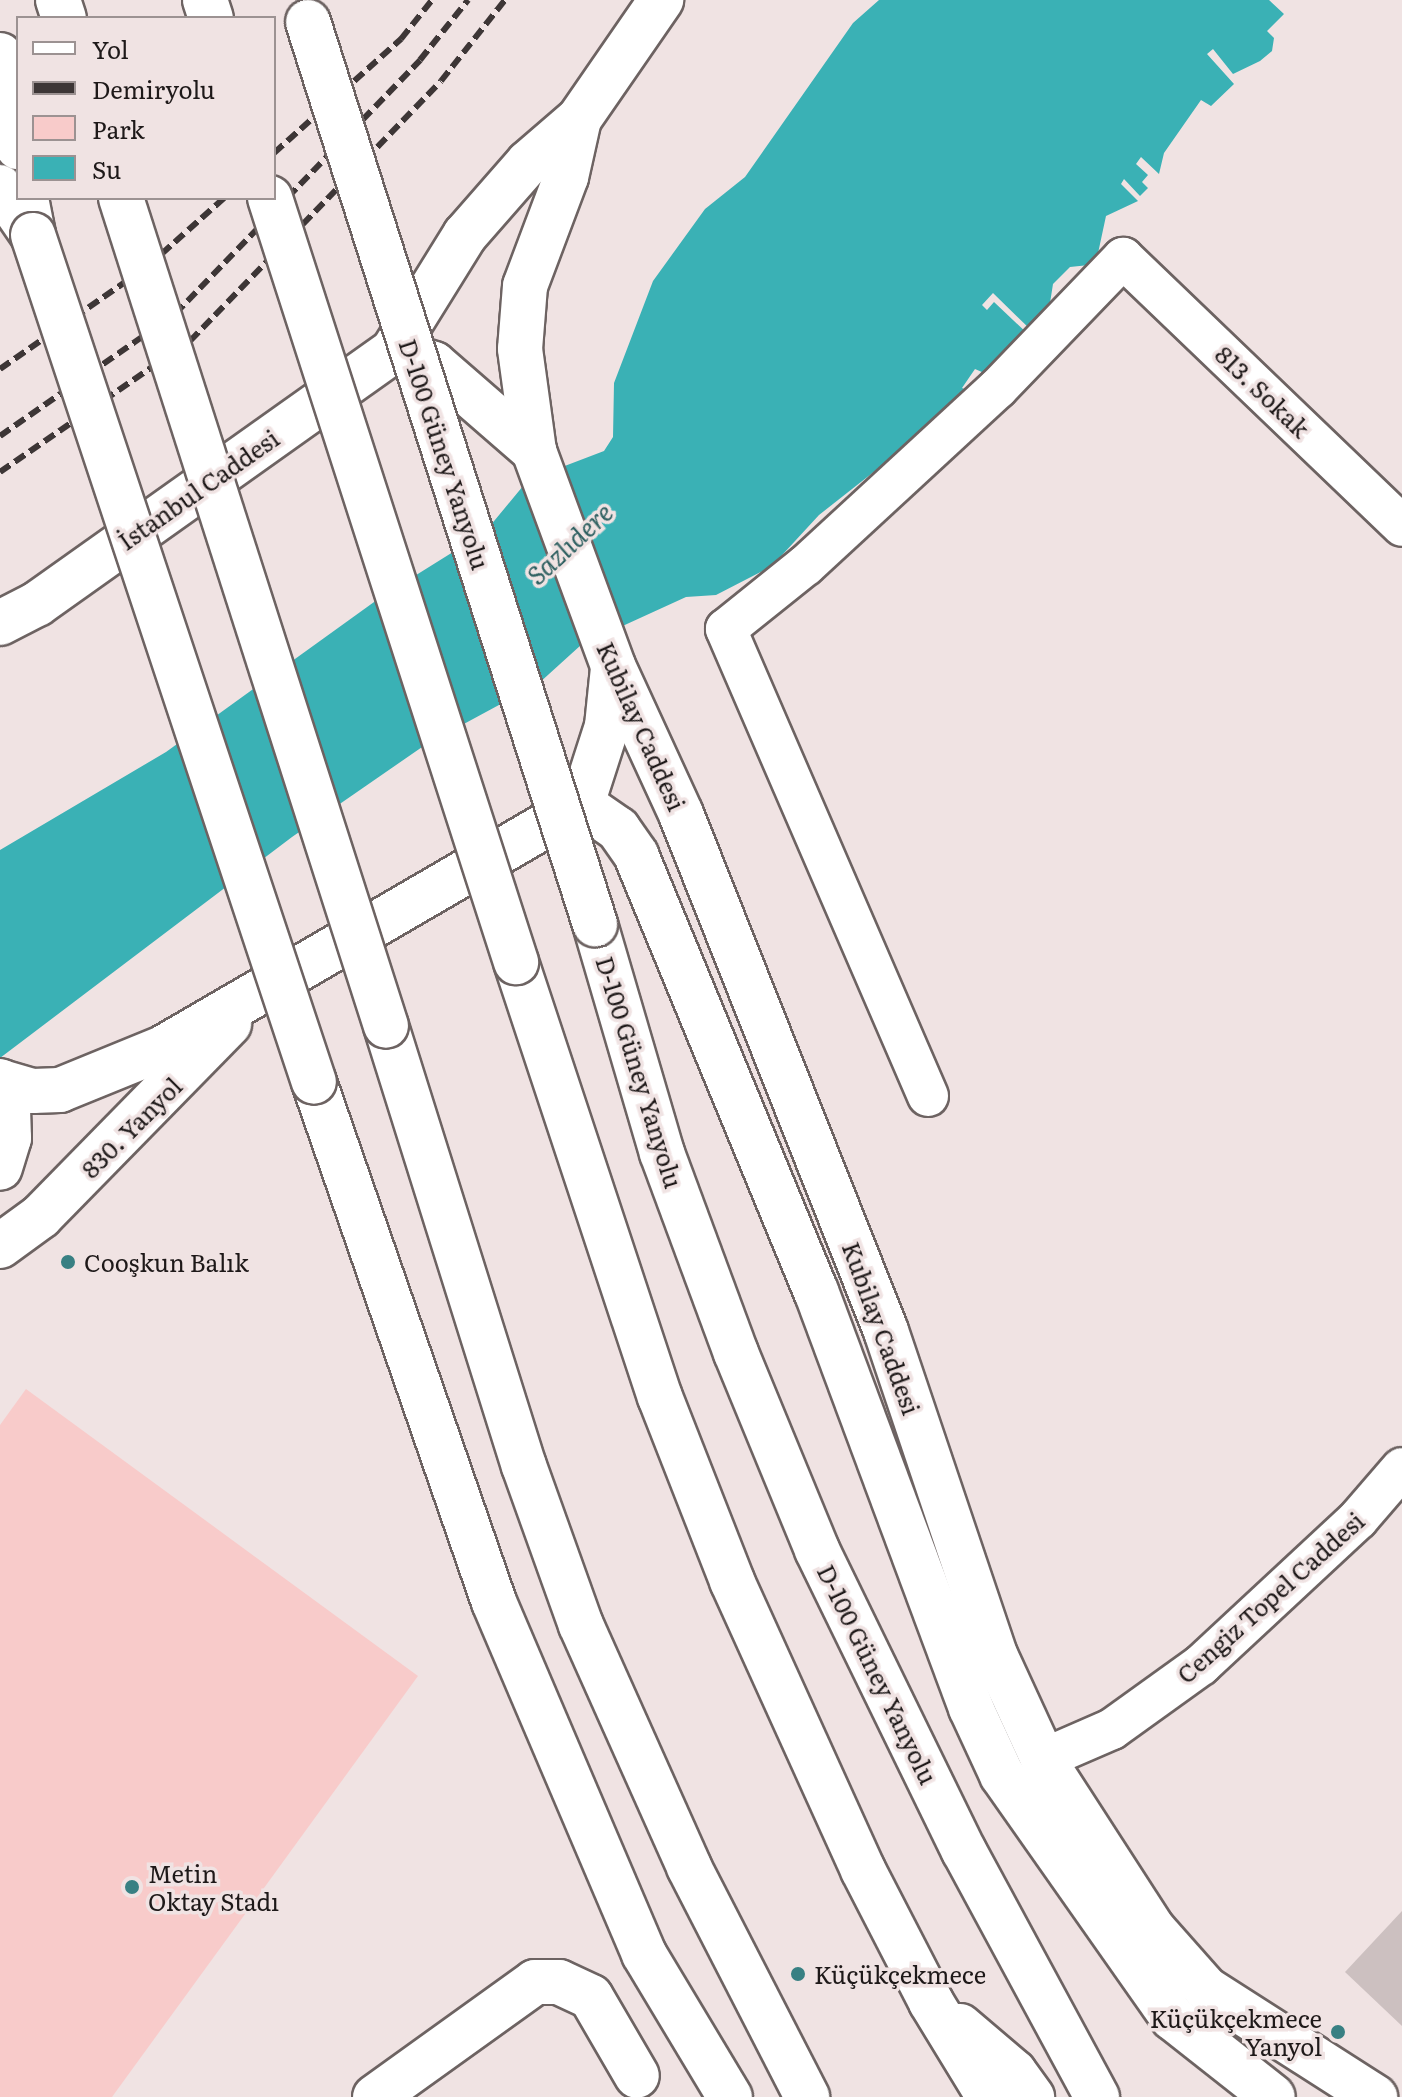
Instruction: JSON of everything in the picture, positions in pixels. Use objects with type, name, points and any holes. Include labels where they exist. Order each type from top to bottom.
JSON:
[{"type":"main road","points":[[534,451],[434,364],[393,351],[465,235],[528,163],[579,119],[661,0]]},
{"type":"main road","name":"D-100 Güney Yanyolu","points":[[305,11],[595,924],[662,1153],[736,1353],[817,1550],[964,1851],[1097,2097]]},
{"type":"main road","points":[[0,55],[16,137]]},
{"type":"main road","name":"Kubilay Caddesi","points":[[579,119],[566,177],[525,286],[520,349],[534,451],[613,666],[681,814],[886,1331],[996,1657],[1043,1759],[1153,1929],[1206,1989],[1375,2097]]},
{"type":"main road","points":[[0,146],[16,187]]},
{"type":"main road","points":[[0,187],[24,207],[314,1082],[494,1602],[644,1954],[730,2097]]},
{"type":"main road","points":[[122,200],[519,1452],[581,1625],[683,1853],[807,2097]]},
{"type":"main road","points":[[271,200],[660,1397],[732,1581],[857,1857],[931,2002],[989,2097]]},
{"type":"main road","name":"İstanbul Caddesi","points":[[0,640],[19,613],[393,351]]},
{"type":"main road","points":[[0,1168],[9,1138],[0,1082],[33,1091],[60,1090],[163,1048],[252,999],[582,804],[607,726],[613,666]]},
{"type":"main road","name":"Kubilay Caddesi","points":[[582,804],[618,829],[636,855],[816,1291],[971,1708],[1002,1775],[1173,2018],[1273,2097]]},
{"type":"main road","name":"830. Yanyol","points":[[0,1246],[41,1216],[252,999]]},
{"type":"main road","points":[[375,2097],[535,1982],[559,1982],[591,1997],[637,2076]]},
{"type":"main road","points":[[931,2002],[1014,2072],[1032,2097]]},
{"type":"street","name":"813. Sokak","points":[[928,1096],[726,629],[806,565],[997,389],[1123,258],[1402,526]]},
{"type":"street","name":"Cengiz Topel Caddesi","points":[[1043,1759],[1112,1729],[1201,1665],[1358,1519],[1402,1468]]},
{"type":"green space","name":"Metin Oktay Stadı","points":[[26,1389],[418,1676],[112,2097],[0,2097],[0,1425]]},
{"type":"water","name":"Sazlıdere","points":[[879,0],[1269,0],[1284,14],[1267,31],[1274,38],[1272,51],[1260,61],[1233,74],[1213,49],[1207,54],[1234,84],[1211,106],[1201,100],[1164,153],[1159,174],[1141,157],[1136,164],[1148,175],[1142,182],[1148,188],[1140,196],[1124,179],[1121,184],[1138,201],[1106,216],[1097,258],[1089,265],[1070,267],[1053,284],[1050,303],[1033,332],[993,293],[982,305],[987,310],[994,302],[1029,335],[991,376],[975,369],[962,388],[974,393],[819,515],[772,566],[716,595],[686,597],[581,645],[538,684],[425,745],[292,837],[0,1058],[0,850],[166,752],[381,597],[485,532],[528,480],[604,451],[613,437],[614,383],[653,281],[705,209],[745,177],[853,23]]},
{"type":"building","points":[[1402,1911],[1402,2026],[1345,1972]]},
{"type":"railway","points":[[276,151],[401,39],[432,0]]},
{"type":"railway","points":[[0,436],[175,314],[420,60],[468,0]]},
{"type":"railway","points":[[0,472],[190,341],[441,81],[505,0]]},
{"type":"railway","points":[[0,369],[148,266],[222,200]]},
{"type":"place","name":"Cooşkun Balık","points":[[68,1262]]},
{"type":"place","name":"Metin Oktay Stadı","points":[[132,1887]]},
{"type":"place","name":"Küçükçekmece","points":[[798,1974]]},
{"type":"place","name":"Küçükçekmece Yanyol","points":[[1338,2032]]}]
